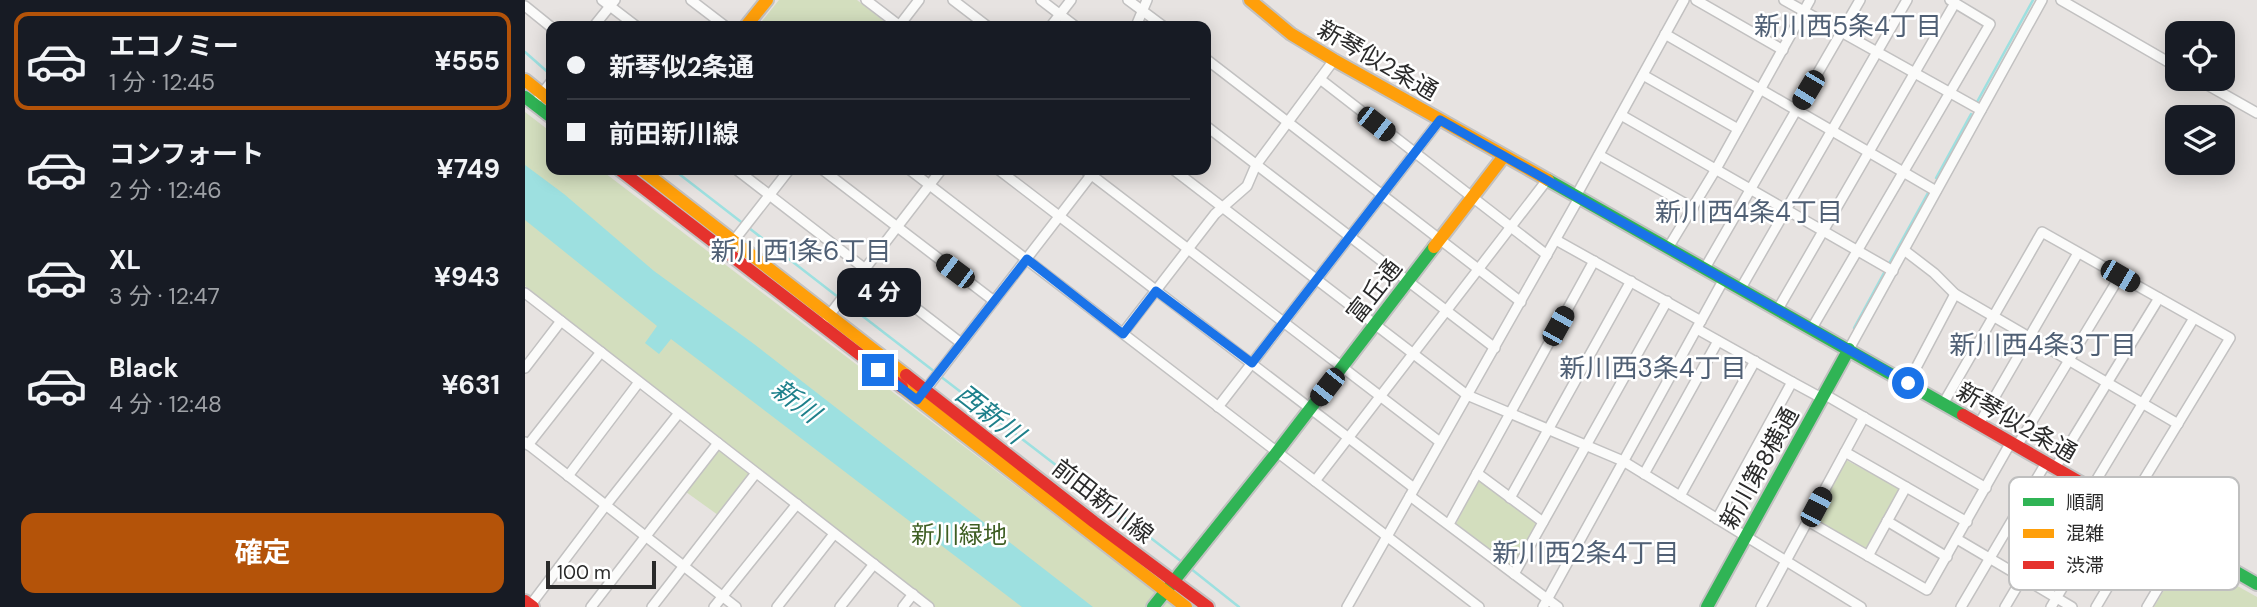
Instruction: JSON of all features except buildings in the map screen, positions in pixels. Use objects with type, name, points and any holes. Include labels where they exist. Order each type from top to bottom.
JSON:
[{"type":"street","points":[[691,0],[718,21]]},
{"type":"street","points":[[750,21],[767,0]]},
{"type":"street","points":[[866,0],[893,21]]},
{"type":"street","points":[[903,21],[919,0]]},
{"type":"street","points":[[953,0],[980,21]]},
{"type":"street","points":[[1041,0],[1069,21]]},
{"type":"street","points":[[1055,21],[1071,0]]},
{"type":"street","points":[[1128,0],[1156,21]]},
{"type":"street","points":[[1138,21],[1147,0]]},
{"type":"street","name":"新琴似2条通","points":[[1250,0],[1291,34],[1333,60],[1812,328],[2070,477]]},
{"type":"street","points":[[1347,607],[1556,240],[1684,0]]},
{"type":"street","points":[[1696,0],[1783,50]]},
{"type":"street","points":[[1784,0],[1981,110]]},
{"type":"street","points":[[1668,248],[1716,169],[1811,0]]},
{"type":"street","points":[[1705,268],[1860,0]]},
{"type":"street","points":[[1741,288],[1907,0]]},
{"type":"street","points":[[1849,349],[2042,0]]},
{"type":"street","points":[[2061,0],[2165,60]]},
{"type":"street","points":[[597,21],[609,2],[630,21]]},
{"type":"street","points":[[1778,309],[1825,232],[1953,2],[1990,24],[1812,328]]},
{"type":"street","points":[[525,6],[546,23]]},
{"type":"street","points":[[1665,34],[1936,191]]},
{"type":"street","points":[[1123,334],[1222,207],[1247,186],[1256,165],[1333,60]]},
{"type":"street","points":[[1211,63],[1521,302]]},
{"type":"street","points":[[1643,75],[1738,129]]},
{"type":"street","points":[[1319,79],[1547,255]]},
{"type":"street","points":[[525,80],[538,99]]},
{"type":"street","points":[[2218,91],[2257,113]]},
{"type":"street","points":[[1621,115],[1893,271]]},
{"type":"street","points":[[1219,407],[1440,120]]},
{"type":"street","points":[[1211,131],[1495,348]]},
{"type":"street","points":[[1599,155],[1693,208]]},
{"type":"street","name":"富丘通","points":[[1170,586],[1277,452],[1504,156]]},
{"type":"street","name":"前田新川線","points":[[633,175],[730,246],[834,309],[930,384],[1170,586],[1186,607]]},
{"type":"street","name":"前田新川線","points":[[648,175],[821,326],[1170,586],[1208,607]]},
{"type":"street","points":[[744,175],[961,343]]},
{"type":"street","points":[[730,246],[785,175]]},
{"type":"street","points":[[829,175],[994,301]]},
{"type":"street","points":[[918,175],[1479,607]]},
{"type":"street","points":[[821,326],[937,175]]},
{"type":"street","points":[[1006,175],[1311,408],[1546,603],[1558,607]]},
{"type":"street","points":[[917,400],[1027,259],[1087,175]]},
{"type":"street","points":[[1095,175],[1440,442]]},
{"type":"street","points":[[1180,175],[1467,396],[1623,461],[1861,607]]},
{"type":"street","points":[[1315,481],[1547,180]]},
{"type":"street","points":[[1943,404],[2042,232],[2230,338],[2146,477]]},
{"type":"street","points":[[1556,240],[1667,301],[1718,341],[1792,382],[1864,416],[1986,488]]},
{"type":"street","points":[[1904,250],[1934,273],[1955,294],[2178,424]]},
{"type":"street","points":[[1979,424],[2078,253]]},
{"type":"street","points":[[1448,524],[1594,261]]},
{"type":"street","points":[[1808,521],[1927,590],[1986,488],[2120,276]]},
{"type":"street","points":[[1546,603],[1724,279]]},
{"type":"street","points":[[1510,498],[1631,281]]},
{"type":"street","points":[[525,293],[929,607]]},
{"type":"street","points":[[1908,383],[1955,294]]},
{"type":"street","points":[[2044,477],[2108,383],[2158,298]]},
{"type":"street","points":[[1514,574],[1667,301]]},
{"type":"street","points":[[2098,477],[2194,318]]},
{"type":"street","points":[[525,368],[561,321]]},
{"type":"street","points":[[1644,474],[1718,341]]},
{"type":"street","name":"新川第8横通","points":[[1707,607],[1849,349]]},
{"type":"street","points":[[601,352],[527,444],[736,607]]},
{"type":"street","points":[[1680,496],[1755,361]]},
{"type":"street","points":[[568,476],[639,382]]},
{"type":"street","points":[[1717,519],[1792,382]]},
{"type":"street","points":[[529,605],[679,413]]},
{"type":"street","points":[[1776,607],[1763,604],[1864,416]]},
{"type":"street","points":[[591,607],[717,443]]},
{"type":"street","points":[[1845,452],[1967,522]]},
{"type":"street","points":[[652,607],[756,473]]},
{"type":"street","points":[[1477,473],[1543,522]]},
{"type":"street","points":[[1868,556],[1906,487]]},
{"type":"street","points":[[715,607],[797,504]]},
{"type":"street","points":[[1887,521],[1947,557]]},
{"type":"street","points":[[1961,607],[2009,530]]},
{"type":"street","points":[[778,607],[835,534]]},
{"type":"street","points":[[1957,539],[2009,570]]},
{"type":"street","points":[[840,607],[874,564]]},
{"type":"street","name":"新琴似2条通","points":[[2239,574],[2257,584]]},
{"type":"street","points":[[1154,606],[1170,586]]},
{"type":"street","points":[[2005,607],[2015,590]]},
{"type":"street","points":[[2037,590],[2054,603],[2072,607]]},
{"type":"street","points":[[2096,607],[2106,590]]},
{"type":"street","points":[[2147,607],[2157,590]]},
{"type":"street","points":[[903,607],[913,594]]},
{"type":"green space","points":[[779,0],[857,0],[884,21],[762,21]]},
{"type":"green space","name":"新川緑地","points":[[525,112],[546,128],[546,175],[608,175],[1175,607],[934,607],[525,286]]},
{"type":"green space","points":[[721,451],[750,475],[718,515],[686,492]]},
{"type":"green space","points":[[1846,460],[1899,490],[1863,549],[1815,518],[1816,507]]},
{"type":"green space","points":[[1480,481],[1536,522],[1514,565],[1511,566],[1456,524],[1477,482]]},
{"type":"green space","points":[[2239,587],[2257,597],[2257,607],[2154,607],[2164,590],[2239,590]]},
{"type":"water","name":"新川","points":[[525,165],[564,194],[654,271],[754,344],[1093,607],[1022,607],[671,339],[659,354],[645,343],[657,326],[525,220]]},
{"type":"waterway","points":[[1977,102],[2033,0]]},
{"type":"waterway","name":"西新川","points":[[525,52],[546,71]]},
{"type":"waterway","points":[[1936,178],[1971,114]]},
{"type":"waterway","name":"西新川","points":[[680,175],[838,297]]},
{"type":"waterway","points":[[1890,262],[1929,191]]},
{"type":"waterway","points":[[1854,328],[1885,271]]},
{"type":"waterway","name":"西新川","points":[[843,301],[935,372]]},
{"type":"waterway","name":"西新川","points":[[940,376],[1182,562]]},
{"type":"waterway","name":"西新川","points":[[1190,568],[1239,607]]},
{"type":"traffic: fast","points":[[525,97],[546,113]]},
{"type":"traffic: fast","points":[[1548,180],[1963,415]]},
{"type":"traffic: fast","points":[[1153,607],[1277,452],[1434,247]]},
{"type":"traffic: fast","points":[[1707,607],[1849,349]]},
{"type":"traffic: fast","points":[[2239,574],[2257,584]]},
{"type":"traffic: slow","points":[[750,21],[767,0]]},
{"type":"traffic: slow","points":[[1250,0],[1291,34],[1334,60],[1548,180]]},
{"type":"traffic: slow","points":[[525,80],[546,97]]},
{"type":"traffic: slow","points":[[1434,247],[1504,156]]},
{"type":"traffic: slow","points":[[648,175],[906,375]]},
{"type":"traffic: slow","points":[[902,387],[1186,607]]},
{"type":"traffic: jam","points":[[626,175],[902,387]]},
{"type":"traffic: jam","points":[[906,375],[1208,607]]},
{"type":"traffic: jam","points":[[1963,415],[2071,477]]},
{"type":"traffic: jam","points":[[525,601],[533,607]]},
{"type":"district","name":"新川西5条4丁目","points":[[1848,26]]},
{"type":"district","name":"新川西4条4丁目","points":[[1749,212]]},
{"type":"district","name":"新川西1条6丁目","points":[[801,251]]},
{"type":"district","name":"新川西4条3丁目","points":[[2043,345]]},
{"type":"district","name":"新川西3条4丁目","points":[[1653,368]]},
{"type":"district","name":"新川西2条4丁目","points":[[1586,553]]},
{"type":"route","points":[[878,370],[917,400],[1027,259],[1123,334],[1156,291],[1252,363],[1440,120],[1908,383]]}]
